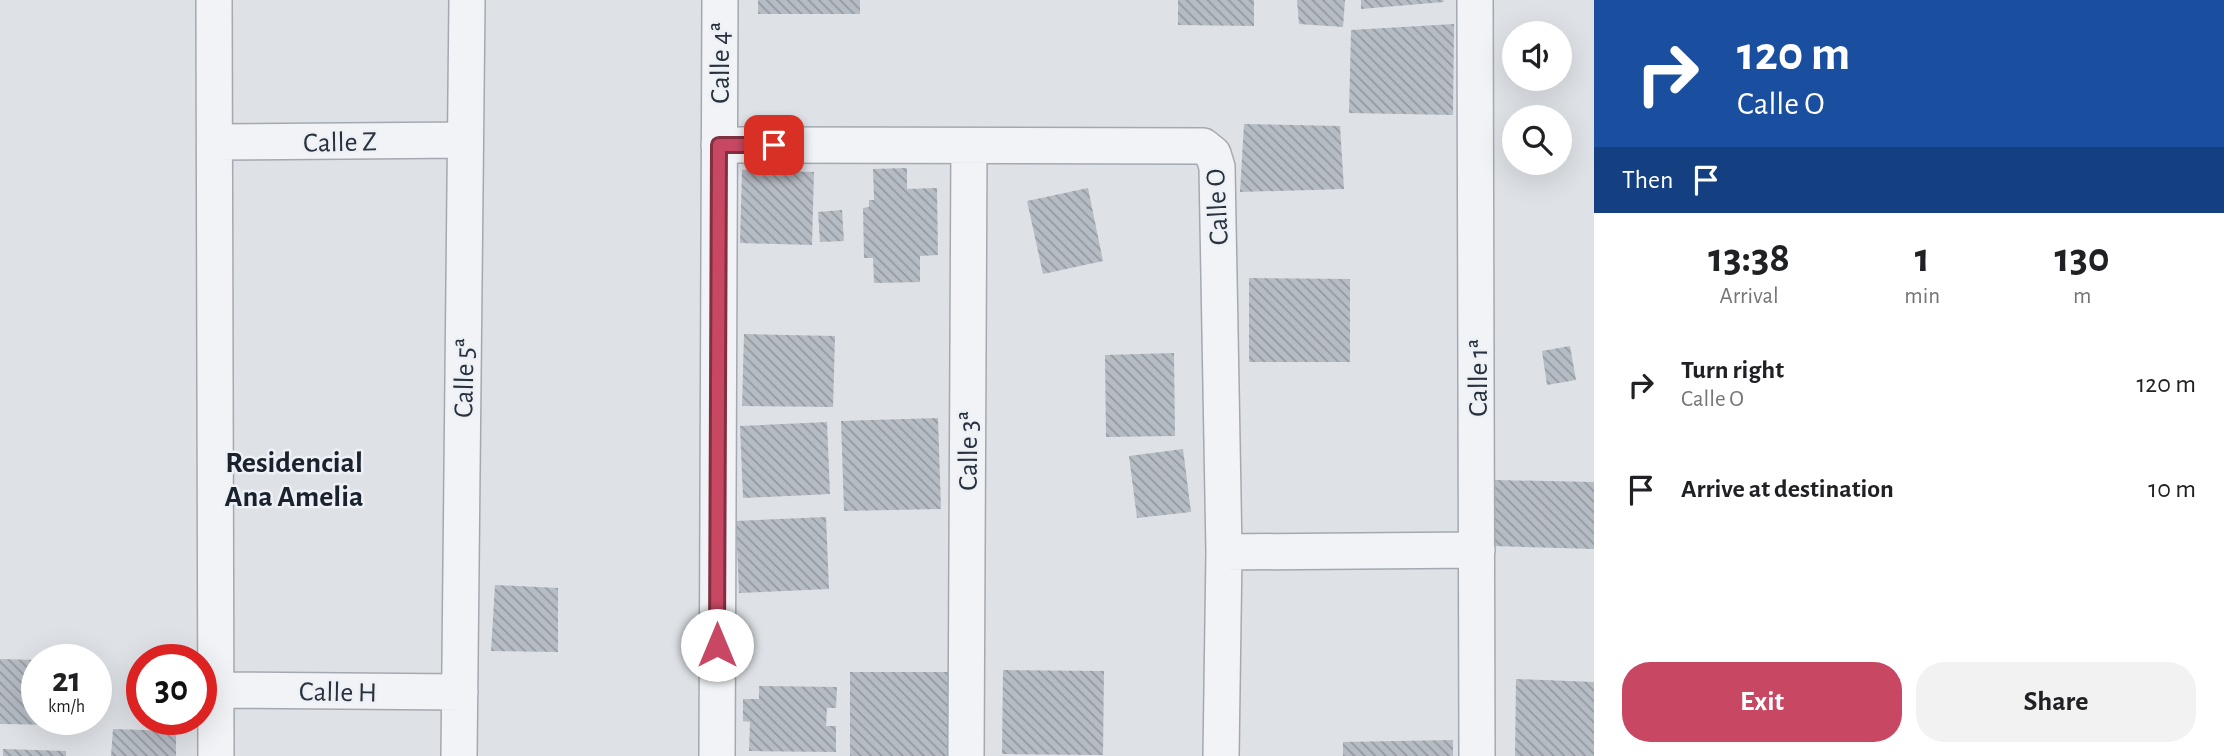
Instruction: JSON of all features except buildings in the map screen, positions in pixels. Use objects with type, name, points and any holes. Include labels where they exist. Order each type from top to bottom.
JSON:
[{"type":"street","points":[[214,0],[215,644]]},
{"type":"street","name":"Calle 5ª","points":[[459,756],[467,0]]},
{"type":"street","name":"Calle 4ª","points":[[717,756],[720,0]]},
{"type":"street","name":"Calle 1ª","points":[[1475,0],[1477,756]]},
{"type":"street","name":"Calle Z","points":[[215,142],[465,140]]},
{"type":"street","name":"Calle O","points":[[719,145],[1203,146],[1213,154],[1217,167],[1224,552],[1221,756]]},
{"type":"street","name":"Calle 3ª","points":[[966,756],[969,146]]},
{"type":"street","points":[[1224,552],[1477,550]]},
{"type":"street","name":"Calle H","points":[[217,690],[460,692]]},
{"type":"street","points":[[216,735],[216,756]]},
{"type":"district","name":"Residencial Ana Amelia","points":[[294,479]]},
{"type":"route","points":[[717,645],[719,145],[774,145]]}]
